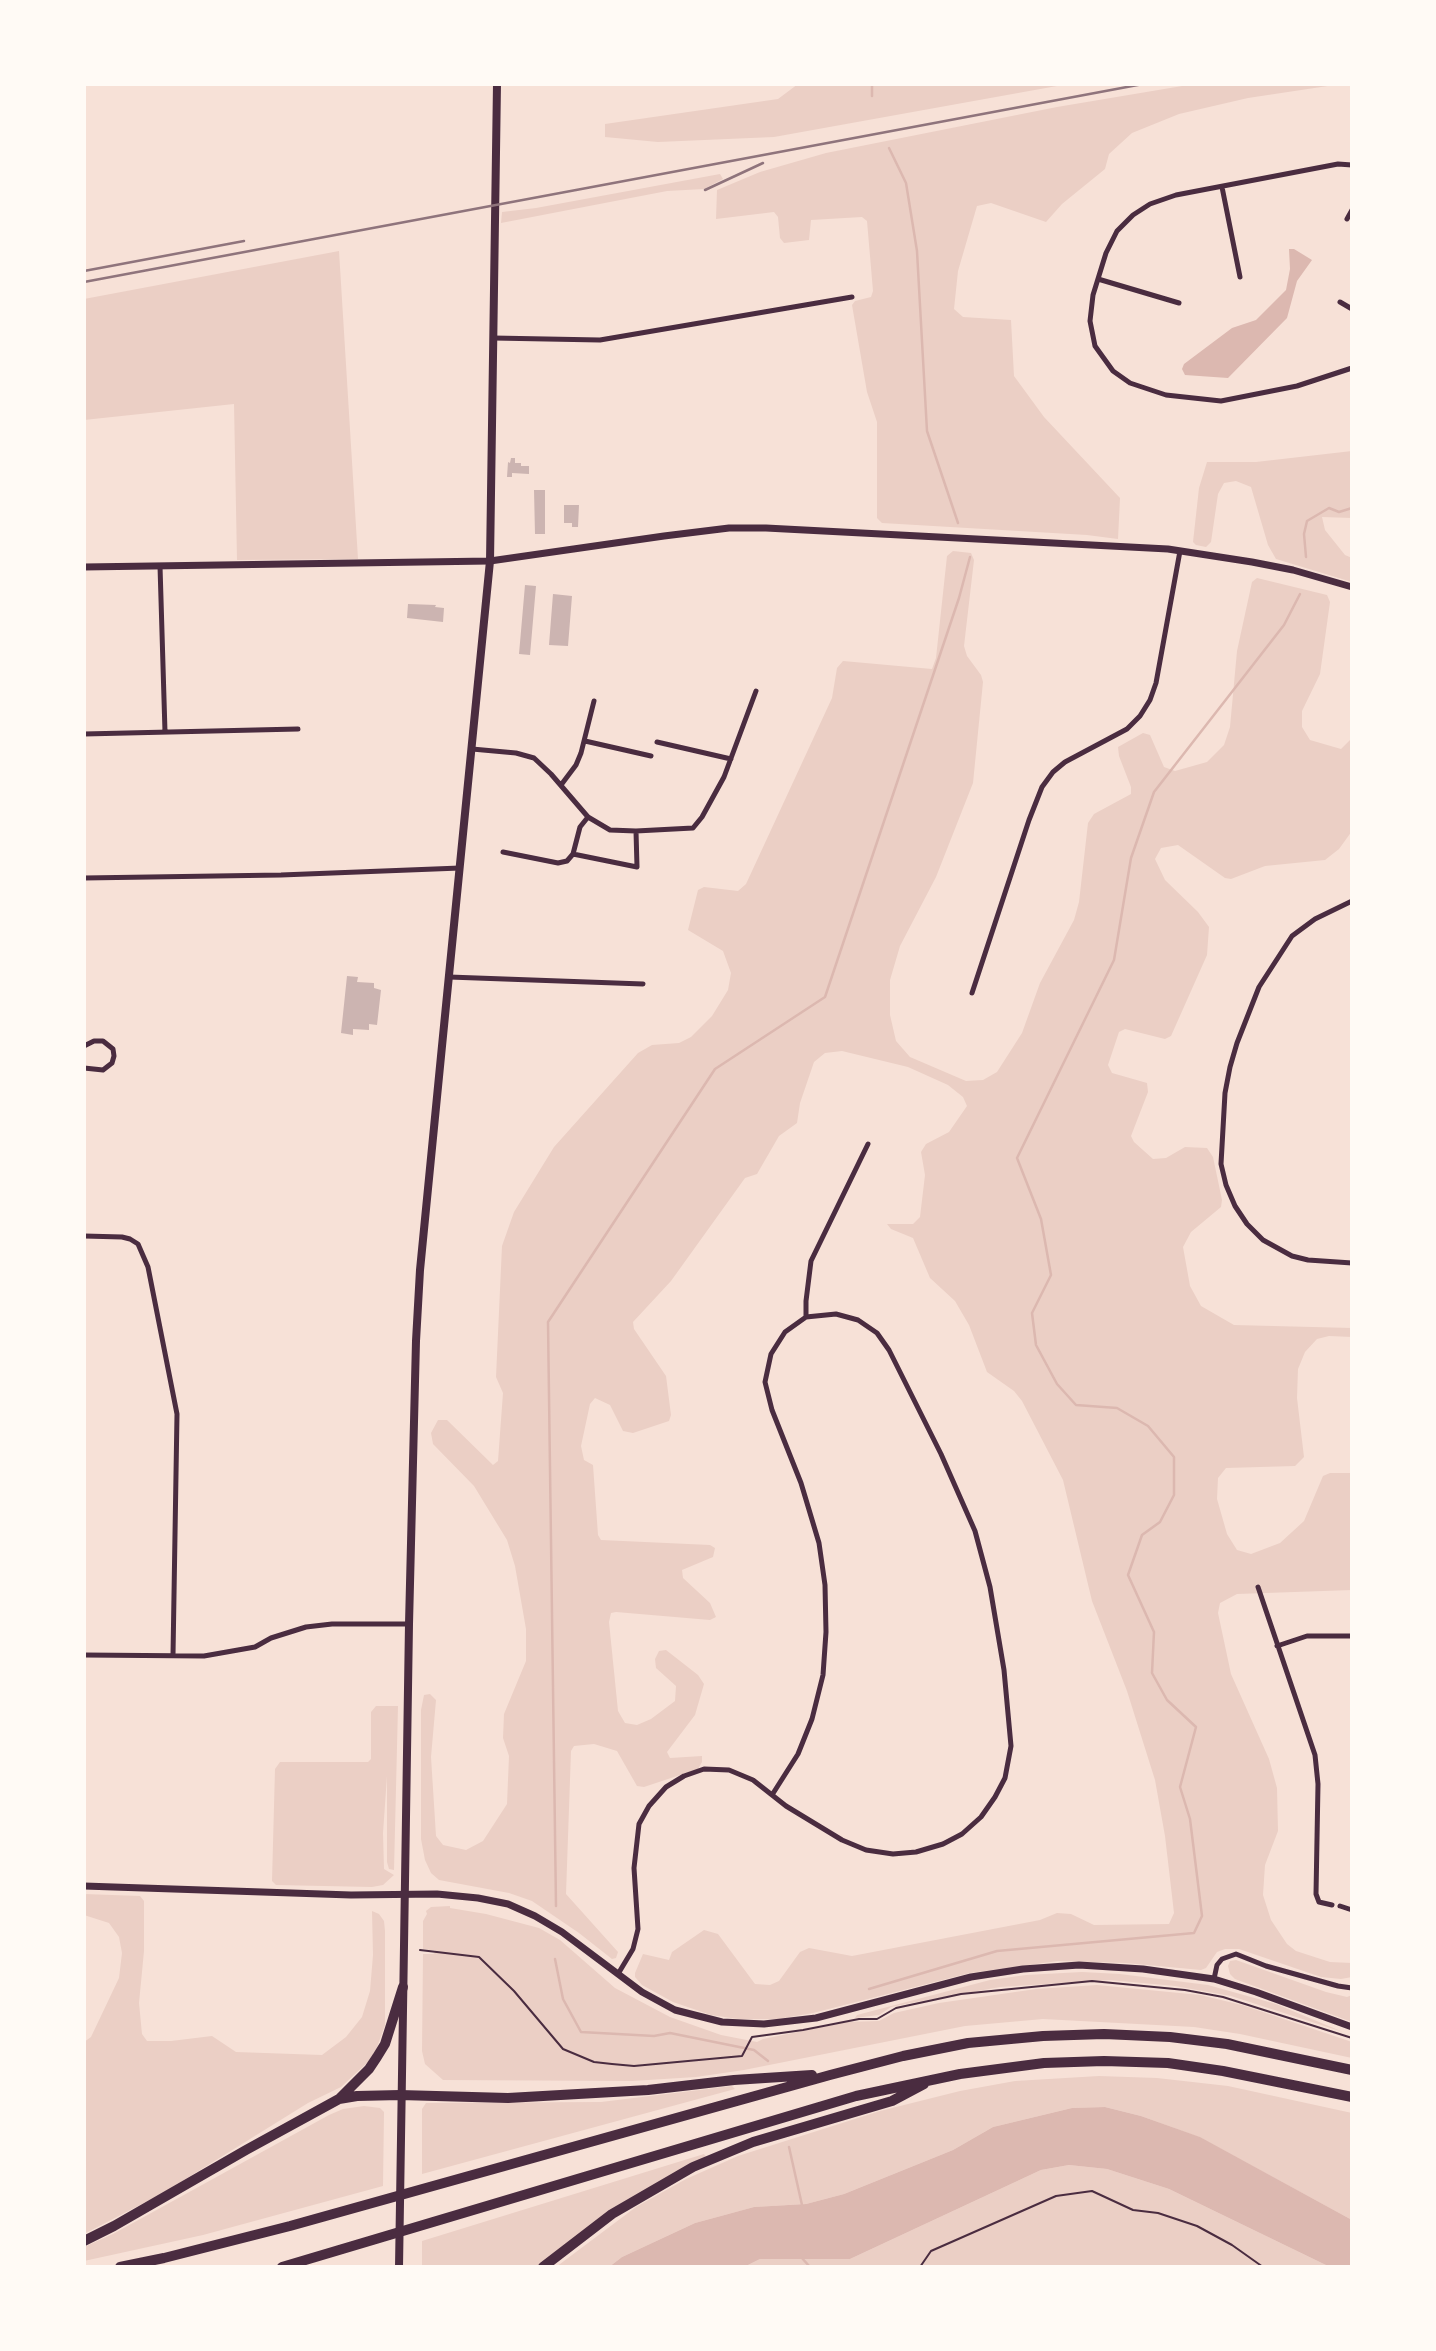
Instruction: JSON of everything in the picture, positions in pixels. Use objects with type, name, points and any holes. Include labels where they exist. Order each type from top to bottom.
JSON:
[{"type":"highway","points":[[84,2241],[338,2099],[369,2069],[385,2044],[403,1987]]},
{"type":"highway","points":[[120,2267],[289,2226],[830,2075],[968,2043],[1104,2034],[1170,2037],[1227,2044],[1352,2070]]},
{"type":"highway","points":[[282,2267],[856,2096],[933,2079],[1044,2063],[1168,2063],[1223,2070],[1352,2097]]},
{"type":"highway","points":[[338,2099],[401,2095],[508,2098],[830,2075]]},
{"type":"highway","points":[[543,2267],[612,2214],[693,2167],[753,2142],[892,2101],[933,2079]]},
{"type":"main road","points":[[399,2267],[414,1402],[420,1270],[491,561],[498,84]]},
{"type":"main road","points":[[84,568],[491,561],[729,528],[823,530],[1146,547],[1273,566],[1352,587]]},
{"type":"main road","points":[[84,1886],[405,1896],[437,1894],[508,1904],[562,1932],[642,1992],[675,2010],[722,2022],[753,2024],[816,2018],[971,1977],[1023,1969],[1079,1965],[1143,1969],[1213,1979],[1352,2027]]},
{"type":"street","points":[[1352,164],[1338,164],[1175,195],[1150,204],[1133,215],[1117,231],[1106,253],[1090,306],[1095,346],[1113,370],[1130,383],[1149,390],[1185,398],[1221,401],[1297,386],[1352,368]]},
{"type":"street","points":[[1222,187],[1240,277]]},
{"type":"street","points":[[1348,219],[1352,210]]},
{"type":"street","points":[[1098,279],[1179,303]]},
{"type":"street","points":[[493,338],[600,340],[852,297]]},
{"type":"street","points":[[1340,302],[1352,309]]},
{"type":"street","points":[[972,993],[1042,787],[1065,762],[1127,729],[1140,716],[1150,700],[1159,670],[1180,551]]},
{"type":"street","points":[[160,566],[164,732]]},
{"type":"street","points":[[472,749],[516,753],[534,758],[588,817],[610,830],[694,828],[731,759],[756,691]]},
{"type":"street","points":[[561,785],[576,765],[585,741],[594,701]]},
{"type":"street","points":[[84,734],[298,729]]},
{"type":"street","points":[[585,741],[651,756]]},
{"type":"street","points":[[657,742],[731,759]]},
{"type":"street","points":[[503,852],[558,863],[567,861],[573,854],[580,827],[588,817]]},
{"type":"street","points":[[573,854],[638,867],[636,831]]},
{"type":"street","points":[[84,878],[281,875],[460,868]]},
{"type":"street","points":[[1352,901],[1315,919],[1292,936],[1259,987],[1230,1067],[1225,1093],[1222,1164],[1226,1185],[1235,1206],[1247,1224],[1263,1240],[1292,1256],[1308,1261],[1352,1263]]},
{"type":"street","points":[[449,977],[643,984]]},
{"type":"street","points":[[84,1046],[94,1041],[103,1041],[113,1049],[114,1056],[112,1063],[103,1070],[84,1068]]},
{"type":"street","points":[[806,1317],[811,1261],[868,1144]]},
{"type":"street","points":[[84,1236],[131,1239],[138,1244],[148,1267],[177,1414],[173,1656]]},
{"type":"street","points":[[618,1974],[626,1964],[638,1929],[634,1868],[639,1825],[649,1806],[666,1787],[684,1776],[704,1769],[729,1770],[753,1780],[772,1795],[786,1806],[842,1840],[866,1850],[892,1854],[916,1852],[943,1844],[962,1834],[981,1817],[1000,1788],[1010,1757],[1004,1670],[990,1587],[975,1531],[942,1454],[889,1350],[877,1333],[858,1320],[836,1314],[806,1317],[785,1332],[771,1354],[765,1382],[772,1410],[801,1483],[819,1543],[825,1585],[826,1632],[823,1675],[812,1719],[799,1754],[772,1795]]},
{"type":"street","points":[[1258,1587],[1318,1768],[1316,1894],[1319,1902],[1332,1905]]},
{"type":"street","points":[[84,1654],[204,1656],[255,1647],[271,1638],[306,1627],[332,1624],[409,1624]]},
{"type":"street","points":[[1277,1646],[1307,1636],[1352,1636]]},
{"type":"street","points":[[1340,1906],[1352,1910]]},
{"type":"street","points":[[1213,1979],[1222,1959],[1236,1954],[1266,1966],[1352,1988]]},
{"type":"path","points":[[420,1950],[479,1956],[514,1991],[563,2049],[586,2059],[634,2066],[742,2056],[752,2037],[859,2019],[877,2019],[896,2008],[961,1994],[1092,1981],[1185,1990],[1223,1997],[1352,2038]]},
{"type":"path","points":[[920,2267],[931,2251],[962,2237],[1056,2196],[1092,2191],[1133,2210],[1158,2213],[1197,2226],[1232,2245],[1263,2267]]},
{"type":"shaded area","points":[[798,84],[1068,84],[774,137],[658,142],[605,137],[605,124],[778,99]]},
{"type":"shaded area","points":[[1194,84],[1341,84],[1248,98],[1179,114],[1132,133],[1109,154],[1105,169],[1062,204],[1046,222],[991,203],[977,206],[958,271],[954,309],[963,317],[1011,320],[1014,376],[1044,417],[1120,498],[1118,539],[882,523],[877,518],[877,422],[867,392],[852,305],[855,301],[871,297],[873,291],[867,221],[862,217],[811,220],[809,240],[784,243],[780,238],[778,217],[774,212],[716,219],[717,190],[760,172],[826,153],[1057,107]]},
{"type":"shaded area","points":[[720,174],[723,179],[704,189],[667,191],[501,223],[502,212]]},
{"type":"shaded area","points":[[1289,249],[1294,249],[1312,260],[1297,281],[1287,318],[1228,378],[1185,375],[1182,369],[1184,364],[1232,328],[1256,320],[1286,290],[1290,269]]},
{"type":"shaded area","points":[[339,251],[358,559],[237,560],[234,404],[84,420],[84,299]]},
{"type":"shaded area","points":[[1352,451],[1352,518],[1322,517],[1325,530],[1345,555],[1352,558],[1352,582],[1276,559],[1268,545],[1251,487],[1236,481],[1224,483],[1218,494],[1211,542],[1206,547],[1193,542],[1199,488],[1207,462],[1256,462]]},
{"type":"shaded area","points":[[953,551],[971,553],[974,560],[964,646],[983,682],[973,783],[936,877],[900,946],[890,980],[890,1015],[896,1041],[910,1057],[966,1081],[983,1080],[997,1072],[1022,1033],[1040,983],[1074,920],[1079,902],[1088,823],[1094,814],[1131,794],[1118,747],[1143,733],[1150,735],[1164,767],[1175,771],[1207,762],[1224,745],[1230,727],[1237,651],[1252,582],[1257,578],[1327,595],[1330,602],[1320,674],[1302,711],[1302,727],[1310,740],[1341,749],[1352,738],[1352,831],[1339,849],[1325,860],[1265,866],[1231,879],[1225,878],[1178,845],[1161,848],[1155,859],[1165,880],[1198,912],[1209,927],[1207,955],[1171,1036],[1165,1039],[1125,1029],[1119,1032],[1108,1065],[1112,1073],[1147,1083],[1148,1092],[1131,1136],[1153,1159],[1166,1158],[1185,1147],[1207,1148],[1213,1157],[1221,1207],[1191,1232],[1183,1247],[1190,1286],[1201,1306],[1234,1325],[1352,1328],[1352,1337],[1329,1336],[1317,1339],[1305,1352],[1298,1369],[1297,1398],[1304,1457],[1295,1466],[1226,1468],[1218,1478],[1217,1499],[1227,1534],[1237,1550],[1251,1554],[1280,1543],[1304,1521],[1323,1476],[1330,1473],[1352,1473],[1352,1590],[1237,1594],[1220,1603],[1218,1613],[1231,1674],[1269,1759],[1277,1788],[1278,1831],[1265,1865],[1263,1895],[1271,1920],[1287,1944],[1296,1951],[1330,1962],[1352,1963],[1352,1977],[1321,1977],[1239,1949],[1225,1949],[1217,1952],[1206,1968],[1201,1970],[1126,1963],[1058,1961],[970,1973],[813,2013],[778,2019],[738,2019],[711,2015],[673,2002],[642,1985],[635,1973],[643,1954],[669,1960],[672,1952],[704,1930],[718,1934],[755,1984],[770,1985],[779,1981],[800,1952],[809,1948],[852,1956],[1040,1920],[1057,1913],[1071,1914],[1094,1925],[1169,1924],[1174,1913],[1155,1780],[1127,1691],[1092,1601],[1063,1480],[1022,1401],[1014,1391],[987,1372],[969,1325],[955,1301],[930,1278],[913,1238],[891,1229],[887,1224],[913,1224],[920,1217],[925,1175],[921,1152],[926,1144],[949,1132],[967,1106],[963,1097],[948,1085],[908,1067],[842,1051],[825,1053],[814,1062],[800,1103],[797,1123],[779,1136],[757,1174],[745,1178],[671,1281],[633,1322],[634,1329],[666,1376],[671,1415],[669,1421],[633,1433],[623,1431],[610,1405],[595,1398],[590,1404],[581,1446],[584,1460],[593,1465],[598,1535],[601,1540],[710,1545],[715,1548],[713,1557],[682,1570],[683,1578],[710,1603],[716,1617],[710,1620],[616,1612],[611,1613],[609,1622],[618,1711],[625,1723],[637,1725],[651,1719],[675,1701],[676,1686],[656,1668],[655,1659],[659,1651],[666,1650],[698,1675],[704,1684],[695,1715],[667,1752],[670,1758],[702,1756],[698,1769],[644,1787],[637,1786],[617,1751],[594,1744],[574,1746],[571,1751],[566,1894],[618,1952],[616,1958],[612,1959],[532,1901],[509,1893],[439,1880],[431,1873],[425,1860],[421,1839],[421,1710],[424,1695],[430,1694],[436,1700],[431,1757],[436,1836],[443,1845],[466,1850],[483,1841],[507,1804],[509,1756],[503,1738],[504,1714],[526,1661],[526,1629],[515,1566],[507,1540],[474,1486],[433,1444],[431,1433],[438,1420],[447,1420],[493,1465],[498,1461],[503,1393],[496,1377],[502,1246],[514,1212],[554,1147],[638,1053],[652,1045],[679,1043],[691,1037],[712,1016],[728,990],[731,973],[723,951],[688,930],[698,890],[704,887],[738,891],[746,884],[832,698],[837,668],[843,661],[932,669],[936,658],[947,556]]},
{"type":"shaded area","points":[[376,1706],[398,1706],[394,1870],[389,1869],[387,1862],[387,1776],[383,1833],[384,1869],[394,1875],[383,1885],[372,1887],[276,1885],[272,1881],[275,1769],[280,1762],[368,1762],[371,1759],[371,1712]]},
{"type":"shaded area","points":[[84,1894],[140,1896],[144,1901],[144,1951],[139,2003],[142,2034],[147,2041],[212,2036],[236,2052],[322,2055],[346,2037],[362,2017],[370,1991],[372,1911],[379,1914],[384,1921],[385,2025],[376,2050],[368,2062],[341,2087],[308,2103],[163,2193],[84,2234],[84,2042],[91,2037],[119,1978],[122,1953],[119,1937],[109,1923],[84,1915]]},
{"type":"shaded area","points":[[450,1906],[539,1928],[560,1940],[615,1988],[670,2017],[721,2035],[757,2042],[847,2022],[879,2021],[894,2013],[939,2003],[1036,1989],[1097,1985],[1200,1995],[1242,2005],[1352,2042],[1352,2058],[1194,2027],[1043,2019],[965,2026],[696,2077],[632,2081],[443,2080],[425,2064],[422,2051],[423,1954],[438,1951],[423,1949],[423,1921],[426,1911],[431,1907]]},
{"type":"shaded area","points":[[1236,1960],[1326,1992],[1347,1997],[1352,1995],[1352,2022],[1235,1979],[1228,1966],[1230,1961]]},
{"type":"shaded area","points":[[1082,1972],[1208,1985],[1276,2004],[1343,2032],[1231,1996],[1175,1986],[1109,1980],[1000,1987],[891,2007],[879,2015],[855,2018],[857,2015],[990,1980]]},
{"type":"shaded area","points":[[1099,2076],[1157,2078],[1228,2086],[1352,2113],[1352,2220],[1199,2137],[1141,2116],[1105,2107],[1072,2108],[993,2127],[953,2150],[844,2194],[806,2204],[754,2207],[695,2223],[622,2257],[609,2267],[556,2267],[636,2207],[686,2179],[738,2156],[880,2111],[960,2091],[1015,2081]]},
{"type":"shaded area","points":[[732,2086],[735,2089],[422,2174],[422,2109],[426,2103],[601,2102]]},
{"type":"shaded area","points":[[364,2106],[380,2108],[384,2112],[383,2186],[203,2235],[84,2261],[84,2247],[113,2234],[329,2115],[343,2109]]},
{"type":"shaded area","points":[[1105,2107],[1141,2116],[1200,2137],[1352,2220],[1352,2267],[1330,2267],[1169,2189],[1107,2169],[1069,2165],[1041,2170],[850,2259],[760,2259],[744,2267],[609,2267],[622,2257],[695,2223],[754,2207],[806,2204],[844,2194],[953,2150],[993,2127],[1072,2108]]},
{"type":"shaded area","points":[[704,2154],[706,2157],[622,2203],[537,2267],[422,2267],[422,2241]]},
{"type":"shaded area","points":[[1069,2165],[1107,2169],[1169,2189],[1330,2267],[744,2267],[760,2259],[850,2259],[1041,2170]]},
{"type":"building","points":[[511,458],[515,458],[515,463],[521,463],[521,466],[529,466],[529,474],[512,473],[512,477],[507,477],[508,462],[510,463]]},
{"type":"building","points":[[534,490],[545,490],[545,534],[535,534]]},
{"type":"building","points":[[564,505],[579,505],[578,527],[572,527],[572,523],[564,523]]},
{"type":"building","points":[[525,585],[536,586],[530,655],[519,654]]},
{"type":"building","points":[[553,594],[572,596],[568,646],[549,645]]},
{"type":"building","points":[[408,604],[444,608],[443,622],[407,618]]},
{"type":"building","points":[[347,976],[358,977],[357,982],[374,983],[374,988],[381,990],[377,1025],[369,1024],[369,1030],[353,1029],[353,1035],[341,1033]]},
{"type":"waterway","points":[[872,84],[872,96]]},
{"type":"waterway","points":[[889,148],[906,183],[917,251],[927,431],[958,523]]},
{"type":"waterway","points":[[1306,557],[1304,534],[1307,521],[1329,508],[1339,512],[1352,508]]},
{"type":"waterway","points":[[556,1906],[548,1322],[715,1069],[825,997],[959,598],[970,557]]},
{"type":"waterway","points":[[869,1989],[997,1951],[1194,1933],[1202,1916],[1190,1819],[1180,1787],[1196,1727],[1167,1700],[1152,1673],[1154,1632],[1128,1575],[1142,1535],[1160,1522],[1174,1495],[1174,1457],[1148,1426],[1117,1408],[1076,1405],[1057,1384],[1036,1345],[1032,1313],[1051,1275],[1041,1219],[1017,1158],[1114,960],[1131,858],[1154,792],[1284,625],[1300,594]]},
{"type":"waterway","points":[[555,1959],[563,1999],[581,2032],[654,2036],[670,2033],[754,2050],[768,2061]]},
{"type":"waterway","points":[[789,2147],[802,2205]]},
{"type":"waterway","points":[[801,2257],[810,2267]]},
{"type":"railway","points":[[84,282],[1143,84]]},
{"type":"railway","points":[[705,190],[763,163]]},
{"type":"railway","points":[[84,271],[244,241]]}]
